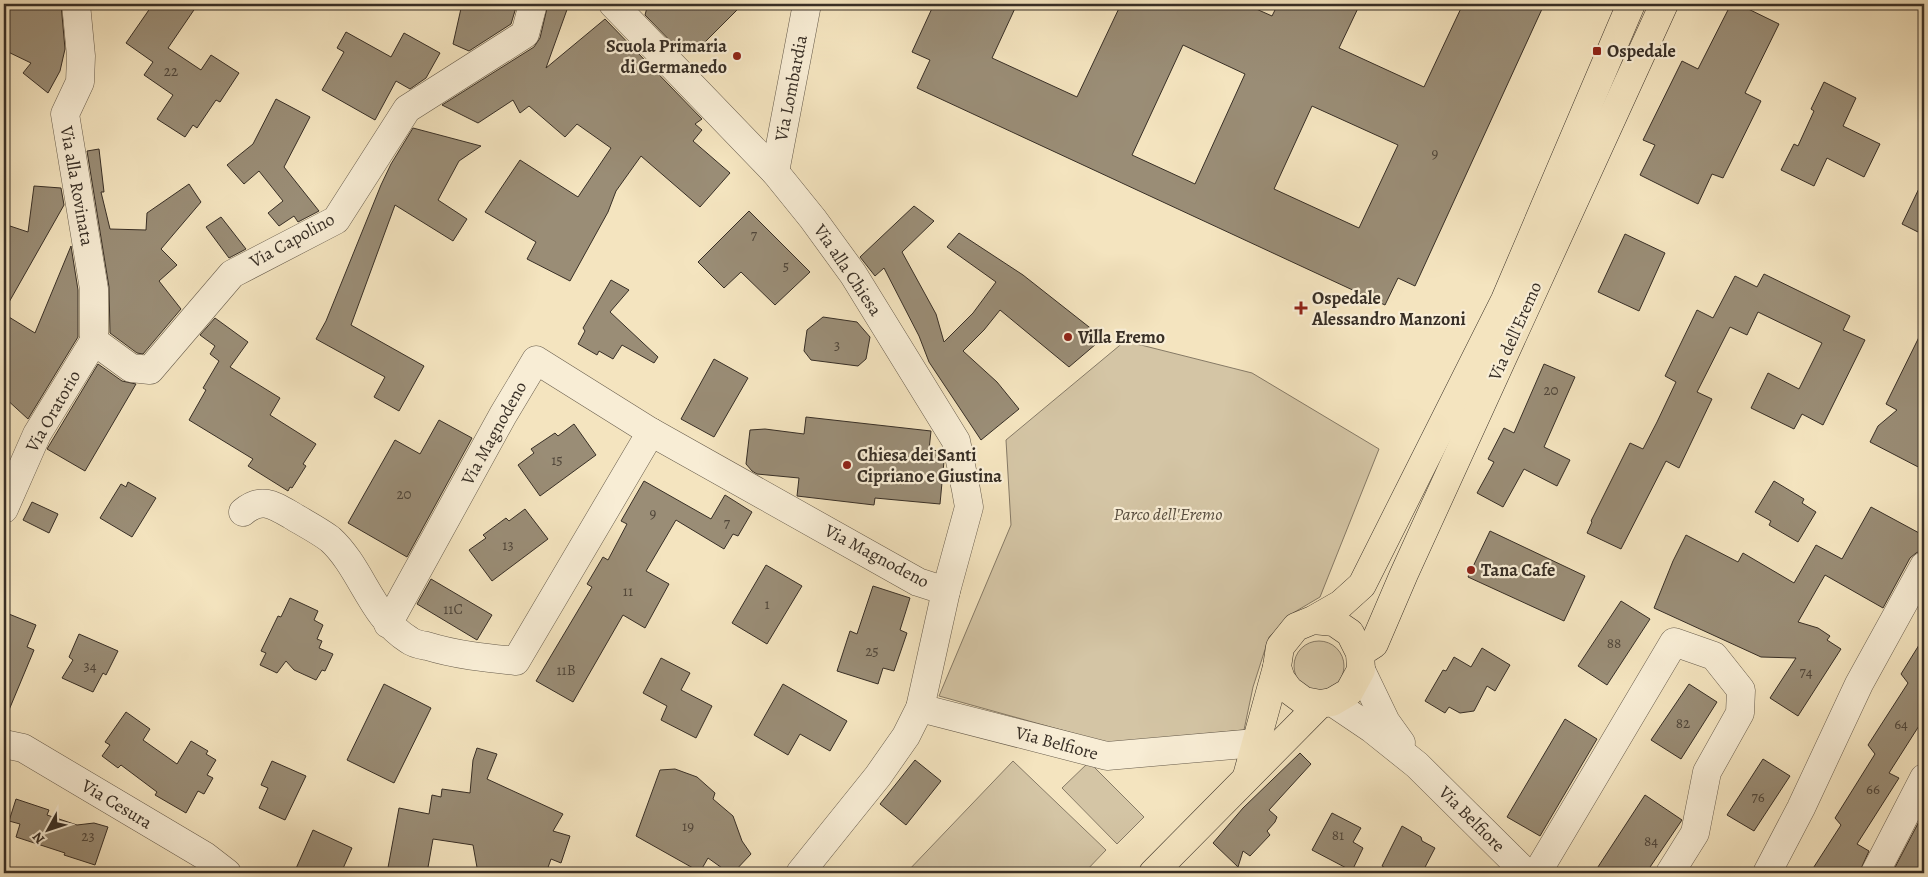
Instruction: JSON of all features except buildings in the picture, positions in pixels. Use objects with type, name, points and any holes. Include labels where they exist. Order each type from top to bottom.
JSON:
[{"type":"main road","name":"Via dell'Eremo","points":[[1247,776],[1277,666],[1280,647],[1296,627],[1314,620],[1342,604],[1362,585],[1505,300],[1631,4]]},
{"type":"main road","name":"Via dell'Eremo","points":[[1153,873],[1247,776],[1326,703],[1349,692],[1361,662],[1374,644],[1408,565],[1664,4]]},
{"type":"main road","points":[[1314,620],[1334,622],[1350,633],[1361,662]]},
{"type":"main road","points":[[1277,666],[1281,679],[1289,690],[1304,701],[1326,703]]},
{"type":"street","name":"Via alla Rovinata","points":[[76,4],[81,56],[80,82],[65,114],[94,289],[94,341]]},
{"type":"street","name":"Via Capolino","points":[[94,341],[131,368],[150,370],[232,274],[336,220],[407,108],[525,34],[533,4]]},
{"type":"street","name":"Via alla Chiesa","points":[[612,4],[776,172],[813,219],[853,274],[956,441],[969,507],[946,591],[920,708],[906,736],[878,776],[800,873]]},
{"type":"street","name":"Via Lombardia","points":[[776,172],[807,4]]},
{"type":"street","name":"Via Oratorio","points":[[4,509],[37,434],[94,341]]},
{"type":"street","name":"Via Magnodeno","points":[[388,624],[503,415],[536,360],[651,432],[918,582],[946,591]]},
{"type":"street","points":[[243,512],[253,504],[262,503],[270,505],[282,510],[329,539],[343,556],[388,624],[410,642],[451,654],[516,661],[651,432]]},
{"type":"street","points":[[1767,873],[1801,808],[1859,684],[1924,566]]},
{"type":"street","points":[[1537,873],[1674,642],[1714,656],[1741,690],[1740,713],[1707,772],[1696,834],[1670,873]]},
{"type":"street","name":"Via Belfiore","points":[[1361,662],[1386,722],[1417,765]]},
{"type":"street","name":"Via Belfiore","points":[[1326,703],[1372,729],[1417,765],[1526,873]]},
{"type":"street","name":"Via Belfiore","points":[[920,708],[1107,756],[1256,743]]},
{"type":"street","name":"Via Cesura","points":[[4,744],[23,748],[205,856],[226,873]]},
{"type":"street","points":[[1875,873],[1924,778]]},
{"type":"green space","name":"Parco dell'Eremo","points":[[1125,341],[1252,373],[1379,449],[1320,597],[1293,613],[1269,637],[1253,687],[1244,730],[1108,743],[939,696],[1011,525],[1006,440]]},
{"type":"green space","points":[[1324,641],[1337,648],[1343,656],[1343,676],[1337,684],[1329,690],[1314,691],[1301,684],[1295,676],[1294,661],[1301,648],[1309,642]]},
{"type":"green space","points":[[1013,761],[1106,850],[1084,873],[906,873]]},
{"type":"green space","points":[[1089,762],[1144,817],[1117,844],[1062,788]]},
{"type":"place","name":"Ospedale","points":[[1597,51]]},
{"type":"place","name":"Scuola Primaria di Germanedo","points":[[737,56]]},
{"type":"place","name":"Ospedale Alessandro Manzoni","points":[[1301,308]]},
{"type":"place","name":"Villa Eremo","points":[[1068,337]]},
{"type":"place","name":"Chiesa dei Santi Cipriano e Giustina","points":[[847,465]]},
{"type":"place","name":"Tana Cafe","points":[[1471,570]]}]
